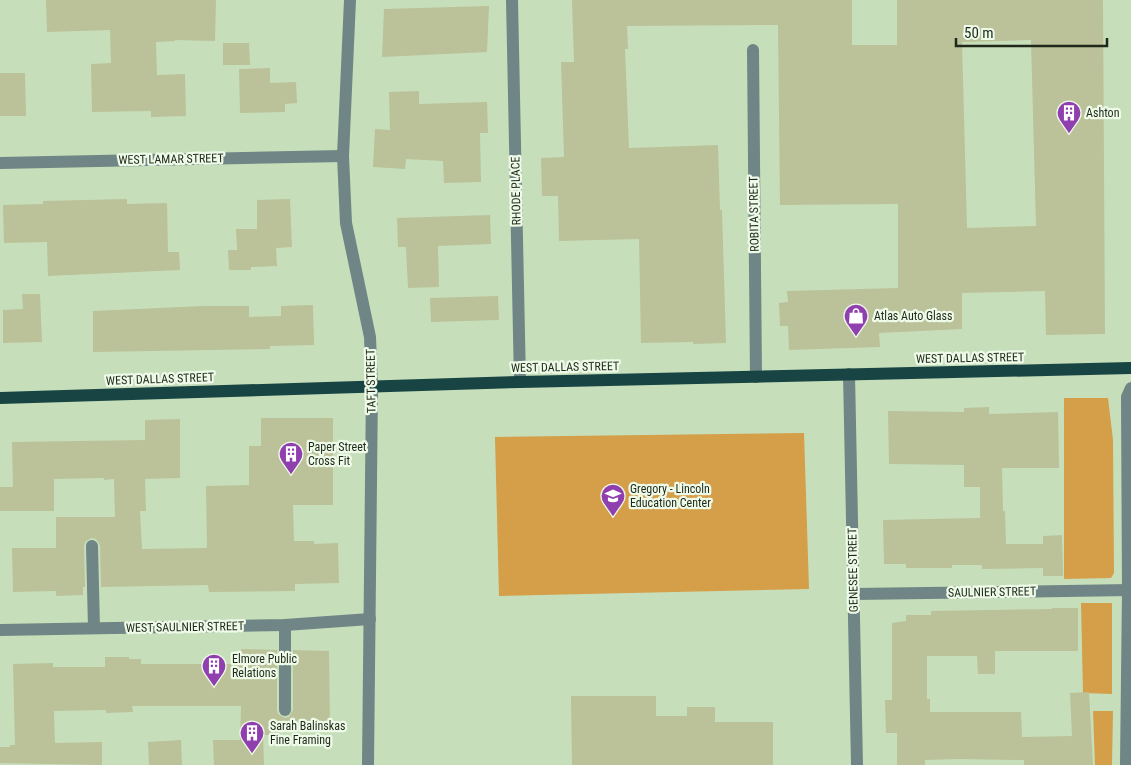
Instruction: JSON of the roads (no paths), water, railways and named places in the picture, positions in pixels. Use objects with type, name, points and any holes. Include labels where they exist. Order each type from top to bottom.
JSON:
[{"type":"main road","name":"WEST DALLAS STREET","points":[[0,398],[520,382],[1131,368]]},
{"type":"street","name":"TAFT STREET","points":[[350,0],[343,156],[346,223],[370,337],[372,387],[368,765]]},
{"type":"street","name":"RHODE PLACE","points":[[512,0],[520,382]]},
{"type":"street","name":"ROBITA STREET","points":[[753,50],[756,377]]},
{"type":"street","name":"WEST LAMAR STREET","points":[[0,163],[343,156]]},
{"type":"street","name":"GENESEE STREET","points":[[849,374],[857,765]]},
{"type":"street","points":[[1126,765],[1129,590],[1127,397],[1131,388]]},
{"type":"street","points":[[92,546],[94,628]]},
{"type":"street","name":"SAULNIER STREET","points":[[854,594],[1129,590]]},
{"type":"street","name":"WEST SAULNIER STREET","points":[[0,630],[284,625],[370,620]]},
{"type":"street","points":[[284,625],[285,710]]},
{"type":"place","name":"Ashton","points":[[1069,134]]},
{"type":"place","name":"Atlas Auto Glass","points":[[856,337]]},
{"type":"place","name":"Paper Street Cross Fit","points":[[291,475]]},
{"type":"place","name":"Gregory - Lincoln Education Center","points":[[613,517]]},
{"type":"place","name":"Elmore Public Relations","points":[[214,687]]},
{"type":"place","name":"Sarah Balinskas Fine Framing","points":[[252,754]]}]
